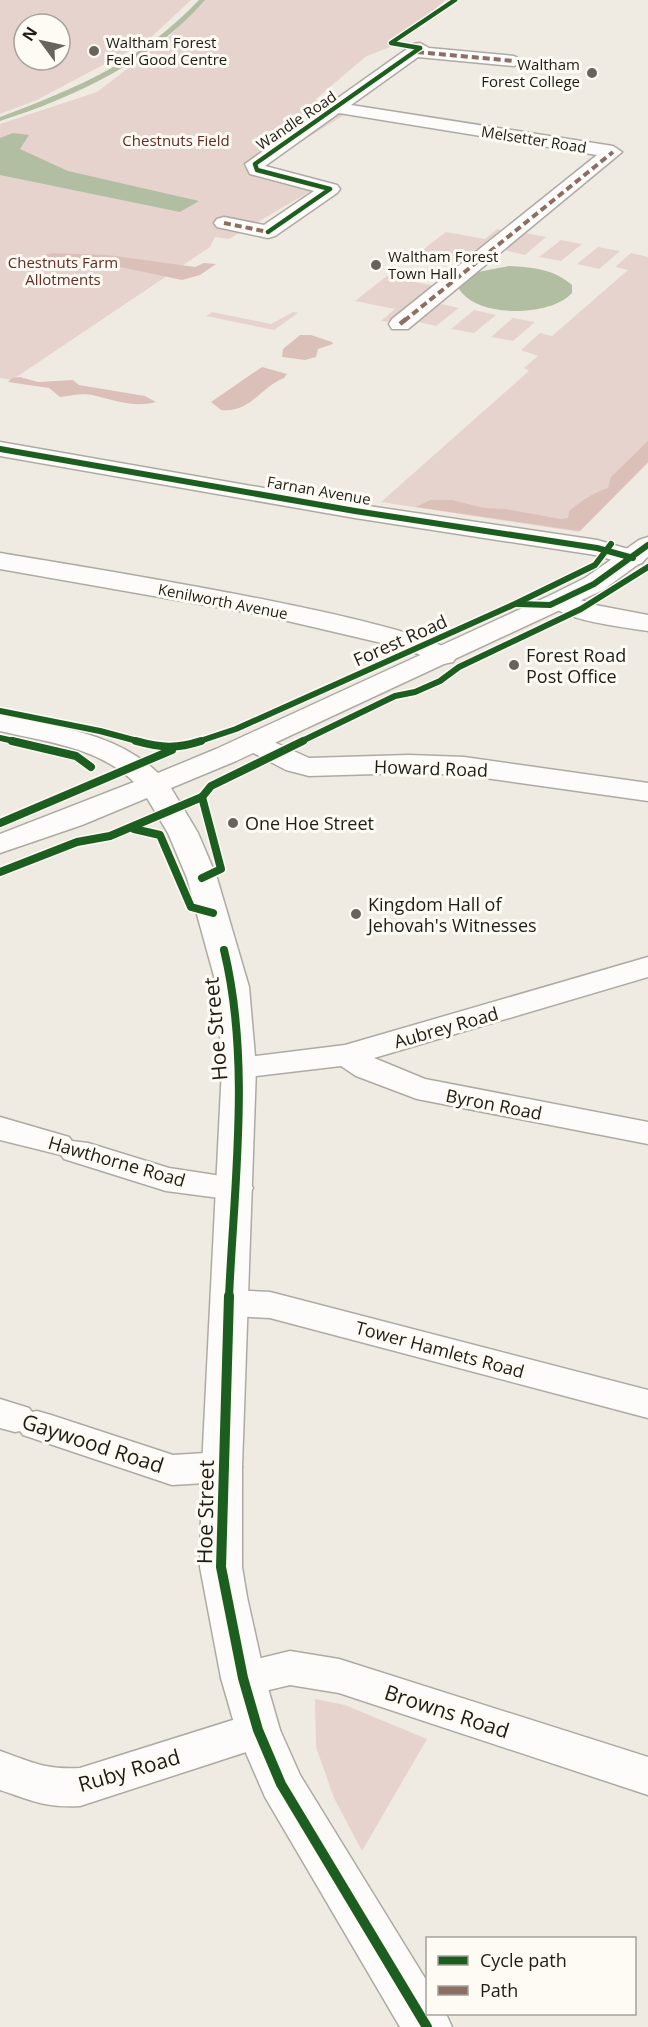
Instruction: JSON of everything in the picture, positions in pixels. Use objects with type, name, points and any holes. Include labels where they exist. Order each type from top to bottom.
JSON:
[{"type":"street","name":"Wandle Road","points":[[224,223],[268,232],[330,189],[257,170],[255,164],[339,108],[418,50],[514,61]]},
{"type":"street","name":"Melsetter Road","points":[[339,108],[613,152],[400,324]]},
{"type":"street","name":"Farnan Avenue","points":[[0,449],[399,518],[583,546],[641,552]]},
{"type":"street","name":"Forest Road","points":[[0,844],[154,785],[265,748],[443,656],[594,584],[641,552]]},
{"type":"street","name":"Kenilworth Avenue","points":[[0,561],[242,603],[412,642],[443,656]]},
{"type":"street","points":[[560,601],[589,612],[648,623]]},
{"type":"street","name":"Hoe Street","points":[[0,723],[107,750],[134,766],[154,785],[183,832],[218,927],[233,987],[239,1068],[231,1303],[222,1467],[221,1567],[243,1678],[258,1730],[281,1784],[427,2027]]},
{"type":"street","name":"Howard Road","points":[[265,748],[309,767],[409,764],[464,766],[648,792]]},
{"type":"street","name":"Aubrey Road","points":[[239,1068],[347,1055],[648,967]]},
{"type":"street","name":"Byron Road","points":[[347,1055],[368,1070],[417,1088],[648,1133]]},
{"type":"street","name":"Hawthorne Road","points":[[0,1128],[166,1179],[235,1188]]},
{"type":"street","name":"Tower Hamlets Road","points":[[231,1303],[270,1305],[648,1404]]},
{"type":"street","name":"Gaywood Road","points":[[17,1419],[172,1470],[222,1467]]},
{"type":"street","name":"Browns Road","points":[[243,1678],[290,1668],[339,1676],[648,1776]]},
{"type":"street","name":"Ruby Road","points":[[16,1777],[60,1788],[80,1787],[258,1730]]},
{"type":"green space","name":"Waltham Forest Feel Good Centre","points":[[0,0],[191,0],[146,42],[37,100],[0,114]]},
{"type":"green space","name":"Chestnuts Field","points":[[203,0],[445,0],[397,44],[365,57],[315,100],[357,107],[259,168],[326,182],[229,239],[215,237],[210,247],[12,380],[0,378],[0,124],[97,92],[168,38]]},
{"type":"green space","points":[[497,229],[507,231],[464,264],[416,255],[446,232],[485,239]]},
{"type":"green space","points":[[525,233],[546,237],[525,255],[504,250]]},
{"type":"green space","points":[[561,240],[582,244],[561,261],[539,257]]},
{"type":"green space","points":[[598,247],[620,251],[599,269],[577,264]]},
{"type":"green space","points":[[631,253],[648,257],[648,463],[579,532],[381,502],[529,371],[524,368],[538,356],[521,350],[540,333],[552,336],[628,270],[615,267]]},
{"type":"green space","points":[[387,276],[435,286],[388,322],[381,321],[395,309],[355,301]]},
{"type":"green space","points":[[437,303],[459,308],[436,326],[414,321]]},
{"type":"green space","points":[[474,310],[496,315],[474,333],[451,329]]},
{"type":"green space","points":[[212,312],[271,324],[293,312],[298,313],[274,330],[206,316]]},
{"type":"green space","points":[[513,318],[535,322],[513,341],[491,337]]},
{"type":"green space","points":[[315,1699],[345,1705],[427,1739],[362,1851],[334,1798],[316,1747]]},
{"type":"shaded area","points":[[13,133],[29,135],[20,149],[68,171],[199,201],[180,212],[0,175],[0,138]]},
{"type":"shaded area","points":[[52,253],[108,255],[195,267],[204,263],[216,264],[200,275],[182,280],[87,260],[47,258],[45,255]]},
{"type":"shaded area","points":[[509,266],[534,268],[558,275],[572,285],[572,293],[562,301],[548,307],[513,311],[480,305],[467,297],[458,287],[473,273]]},
{"type":"shaded area","points":[[300,335],[311,335],[333,344],[318,349],[316,357],[305,360],[282,357],[283,349]]},
{"type":"shaded area","points":[[262,367],[287,374],[240,408],[221,410],[211,402]]},
{"type":"shaded area","points":[[20,377],[38,382],[73,380],[79,385],[145,396],[156,402],[131,404],[88,394],[60,397],[49,388],[8,382],[12,378]]},
{"type":"shaded area","points":[[648,441],[648,462],[580,531],[416,507],[430,500],[452,500],[484,508],[505,509],[561,519],[568,518],[569,511],[578,504],[608,488],[611,477]]},
{"type":"waterway","points":[[0,119],[83,86],[135,58],[181,22],[202,0]]},
{"type":"marked path","points":[[417,52],[514,61]]},
{"type":"marked path","points":[[400,324],[613,152]]},
{"type":"marked path","points":[[224,223],[268,232],[273,228]]},
{"type":"cycle path","points":[[420,48],[391,43],[455,0]]},
{"type":"cycle path","points":[[268,232],[330,189],[257,170],[255,164],[420,48]]},
{"type":"cycle path","points":[[0,449],[355,511],[597,548],[633,558]]},
{"type":"cycle path","points":[[0,711],[100,731],[162,748],[180,748],[236,729],[515,604],[595,565],[611,544]]},
{"type":"cycle path","points":[[518,604],[550,605],[594,584],[648,545]]},
{"type":"cycle path","points":[[202,797],[211,786],[395,696],[415,692],[440,681],[459,667],[581,609],[648,567]]},
{"type":"cycle path","points":[[0,738],[76,756],[91,767]]},
{"type":"cycle path","points":[[0,823],[172,750]]},
{"type":"cycle path","points":[[0,872],[77,842],[110,836],[202,797]]},
{"type":"cycle path","points":[[202,797],[221,869],[202,878]]},
{"type":"cycle path","points":[[134,829],[160,835],[191,907],[213,913]]},
{"type":"cycle path","points":[[224,950],[233,987],[239,1068],[222,1467],[221,1567],[226,1597],[243,1678],[258,1730],[281,1784],[427,2027]]},
{"type":"place","name":"Waltham Forest Feel Good Centre","points":[[94,51]]},
{"type":"place","name":"Waltham Forest College","points":[[592,73]]},
{"type":"place","name":"Waltham Forest Town Hall","points":[[376,265]]},
{"type":"place","name":"Forest Road Post Office","points":[[514,665]]},
{"type":"place","name":"One Hoe Street","points":[[233,823]]},
{"type":"place","name":"Kingdom Hall of Jehovah's Witnesses","points":[[356,914]]},
{"type":"park label","name":"Chestnuts Farm Allotments","points":[[63,270]]}]
